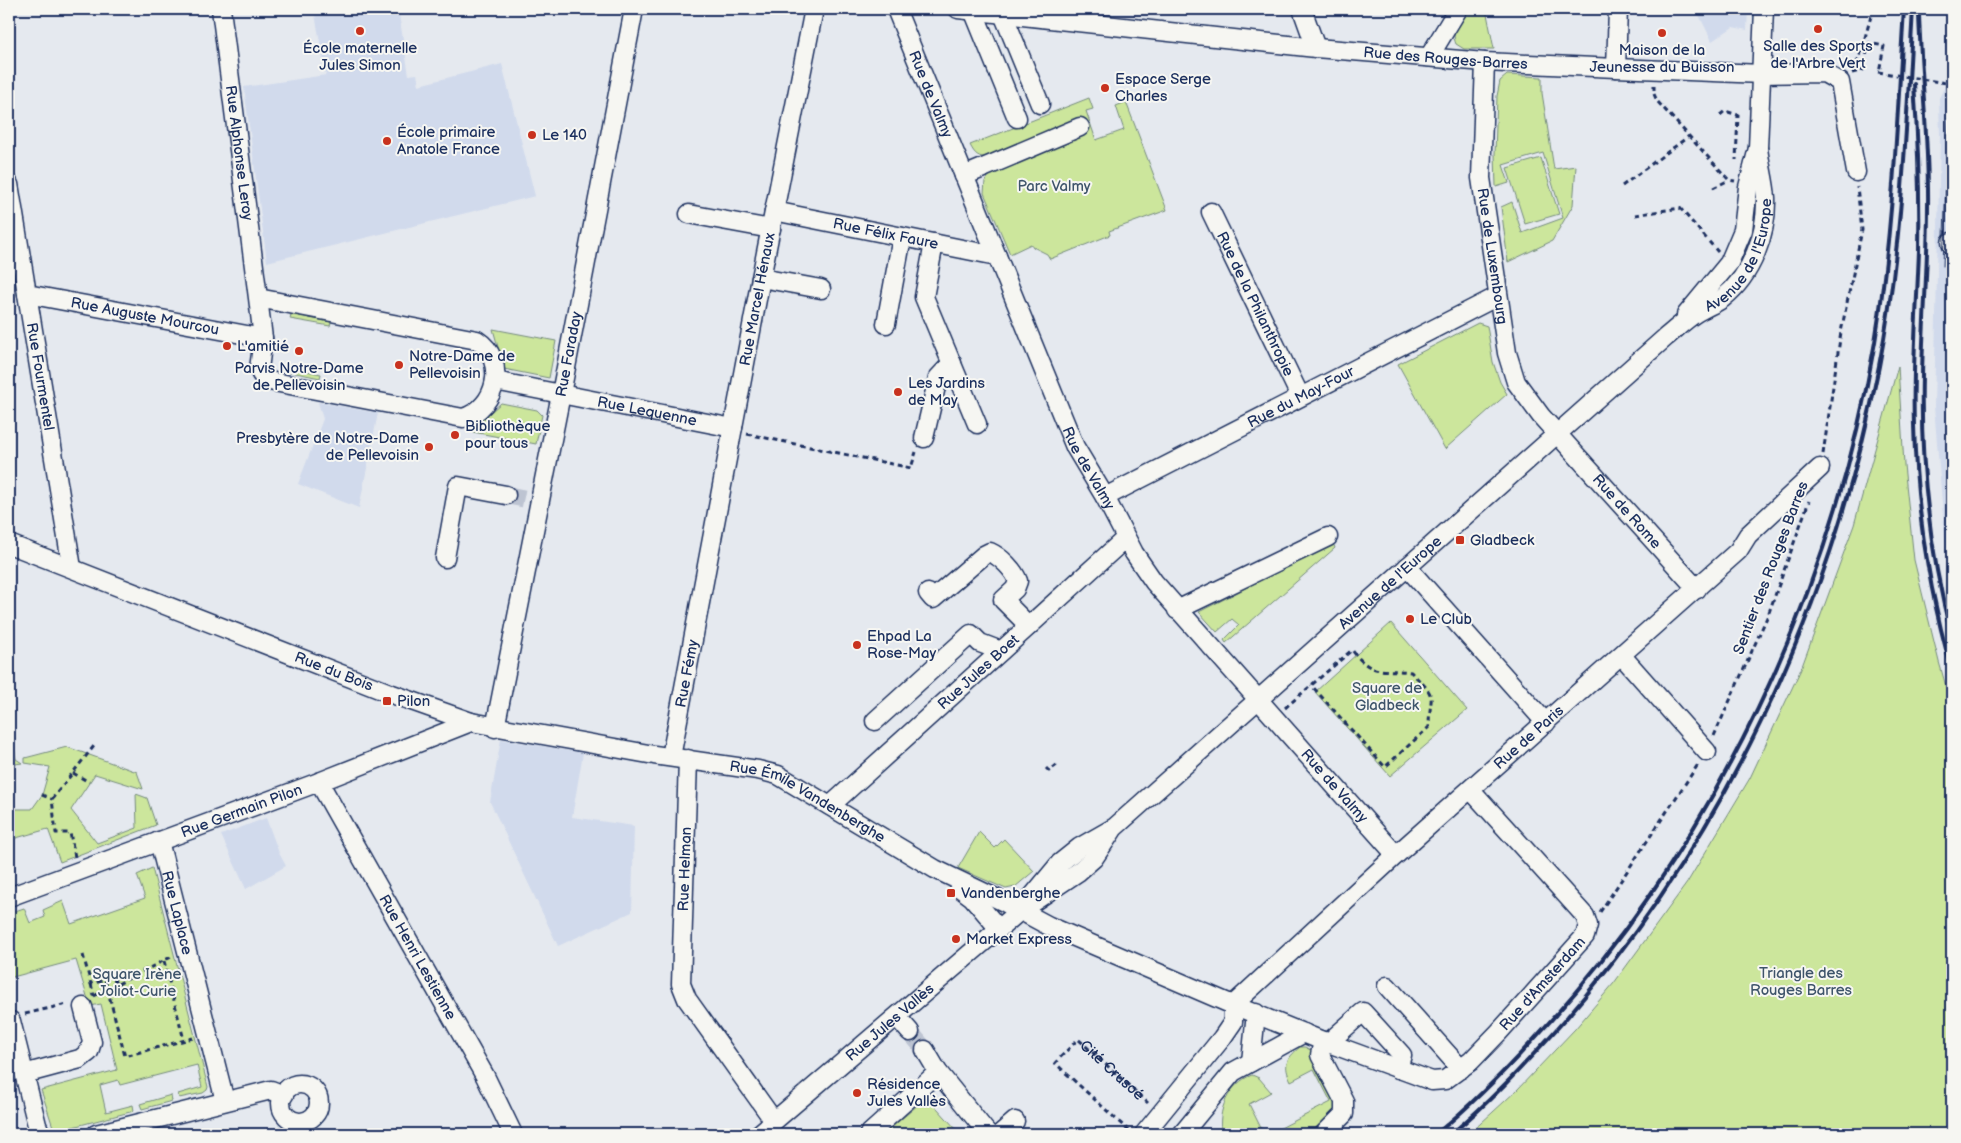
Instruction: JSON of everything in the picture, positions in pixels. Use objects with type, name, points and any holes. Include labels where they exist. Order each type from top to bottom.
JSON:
[{"type":"street","name":"Rue Alphonse Leroy","points":[[220,9],[263,338],[259,368],[261,374],[269,381],[463,418],[472,415],[488,399],[495,381]]},
{"type":"street","name":"Rue Faraday","points":[[495,728],[533,501],[561,394],[634,9]]},
{"type":"street","name":"Rue Marcel Hénaux","points":[[703,590],[761,278],[814,9]]},
{"type":"street","name":"Rue de Valmy","points":[[896,9],[1075,446],[1105,497],[1126,538],[1148,574],[1177,610],[1396,856]]},
{"type":"street","points":[[1302,9],[1316,48]]},
{"type":"street","points":[[1429,57],[1458,9]]},
{"type":"street","points":[[1616,68],[1618,9]]},
{"type":"street","name":"Avenue de l'Europe","points":[[1021,910],[1042,895],[1069,880],[1090,862],[1115,827],[1666,337],[1697,312],[1716,303],[1729,293],[1740,280],[1755,256],[1764,226],[1766,210],[1766,196],[1758,148],[1764,9]]},
{"type":"street","points":[[966,10],[1017,118]]},
{"type":"street","name":"Rue des Rouges-Barres","points":[[966,10],[1316,48],[1485,62],[1762,74],[1824,73],[1840,82],[1856,172]]},
{"type":"street","points":[[1003,14],[1040,104]]},
{"type":"street","name":"Rue de Luxembourg","points":[[1485,62],[1481,178],[1507,353],[1516,382],[1527,399],[1558,434]]},
{"type":"street","points":[[964,176],[1080,127]]},
{"type":"street","name":"Avenue de l'Europe","points":[[1666,337],[1691,310],[1729,263],[1740,242],[1743,230],[1740,178],[1758,148]]},
{"type":"street","name":"Rue Fourmentel","points":[[9,184],[72,568]]},
{"type":"street","name":"Rue Félix Faure","points":[[774,211],[997,256]]},
{"type":"street","name":"Rue de la Philanthropie","points":[[1210,212],[1300,396]]},
{"type":"street","points":[[689,214],[771,229]]},
{"type":"street","points":[[886,324],[902,237]]},
{"type":"street","points":[[934,244],[924,297],[978,424]]},
{"type":"street","points":[[761,278],[821,289]]},
{"type":"street","name":"Rue Auguste Mourcou","points":[[27,294],[263,338]]},
{"type":"street","name":"Rue du May-Four","points":[[1105,497],[1498,296]]},
{"type":"street","points":[[258,298],[477,340],[489,352],[495,370],[495,381]]},
{"type":"street","points":[[924,438],[938,378],[952,363]]},
{"type":"street","name":"Rue Lequenne","points":[[495,381],[732,430]]},
{"type":"street","name":"Rue de Rome","points":[[1558,434],[1697,589]]},
{"type":"street","name":"Rue de Paris","points":[[1233,1005],[1396,856],[1738,552],[1748,535],[1820,468]]},
{"type":"street","points":[[445,558],[458,486],[506,495]]},
{"type":"street","points":[[1177,610],[1328,537]]},
{"type":"street","name":"Rue Jules Boet","points":[[830,806],[1126,538]]},
{"type":"street","name":"Rue du Bois","points":[[9,544],[392,694],[471,722],[495,728],[680,758]]},
{"type":"street","points":[[928,593],[933,599],[984,555],[990,552],[996,555],[1016,575],[1018,581],[1015,589],[1003,600],[1029,626]]},
{"type":"street","points":[[1407,567],[1546,723]]},
{"type":"street","name":"Rue Fémy","points":[[680,758],[703,590]]},
{"type":"street","points":[[875,721],[971,634],[980,643],[1001,651]]},
{"type":"street","points":[[1622,656],[1707,752]]},
{"type":"street","name":"Rue Germain Pilon","points":[[9,897],[319,782],[471,722]]},
{"type":"street","name":"Rue Émile Vandenberghe","points":[[680,758],[769,772],[787,780],[935,869],[1067,934],[1233,1005],[1326,1042],[1423,1078],[1438,1081],[1445,1080],[1466,1065]]},
{"type":"street","name":"Rue Helman","points":[[680,758],[681,978],[683,991],[774,1121]]},
{"type":"street","name":"Rue Henri Lestienne","points":[[319,782],[485,1076],[513,1134]]},
{"type":"street","name":"Rue d'Amsterdam","points":[[1466,1065],[1519,1010],[1587,931],[1588,925],[1585,916],[1471,790]]},
{"type":"street","name":"Rue Laplace","points":[[159,841],[225,1101]]},
{"type":"street","name":"Rue Émile Vandenberghe","points":[[935,869],[972,897],[999,929]]},
{"type":"street","name":"Rue Jules Vallès","points":[[758,1134],[898,1017],[1021,910]]},
{"type":"street","points":[[1387,986],[1466,1065]]},
{"type":"street","points":[[24,1074],[80,1059],[89,1052],[92,1042],[88,1000]]},
{"type":"street","points":[[1144,1134],[1233,1022],[1233,1005]]},
{"type":"street","points":[[1324,1134],[1344,1114],[1344,1101],[1320,1055],[1326,1042],[1363,1012],[1402,1055],[1398,1069]]},
{"type":"street","points":[[1251,1062],[1256,1013]]},
{"type":"street","points":[[898,1017],[910,1032]]},
{"type":"street","points":[[10,1021],[41,1134]]},
{"type":"street","points":[[1182,1134],[1232,1072],[1304,1033]]},
{"type":"street","points":[[925,1050],[938,1072],[988,1134]]},
{"type":"street","points":[[868,1134],[938,1072]]},
{"type":"street","points":[[96,1134],[271,1090],[284,1095]]},
{"type":"street","points":[[1000,1134],[1015,1121]]},
{"type":"path","points":[[1850,74],[1859,59],[1873,9]]},
{"type":"path","points":[[1865,65],[1869,43],[1884,46],[1879,72],[1952,84]]},
{"type":"path","points":[[1655,70],[1654,94],[1657,101],[1729,180]]},
{"type":"path","points":[[1863,70],[1869,70]]},
{"type":"path","points":[[1720,115],[1725,111],[1738,114],[1736,162]]},
{"type":"path","points":[[1622,186],[1689,136]]},
{"type":"path","name":"Sentier des Rouges Barres","points":[[1820,468],[1841,332],[1862,230],[1856,172]]},
{"type":"path","points":[[1713,188],[1729,180],[1740,178]]},
{"type":"path","points":[[1636,215],[1680,208],[1729,263]]},
{"type":"path","points":[[732,430],[912,468],[916,452],[924,438]]},
{"type":"path","name":"Sentier des Rouges Barres","points":[[1587,931],[1707,752],[1768,615],[1811,495]]},
{"type":"path","points":[[1273,718],[1311,685],[1352,650],[1365,665],[1381,672],[1411,672],[1428,690],[1432,700],[1429,710],[1429,727],[1385,767],[1311,685]]},
{"type":"path","points":[[78,872],[70,833],[56,833],[52,799],[94,746]]},
{"type":"path","points":[[1046,768],[1050,771],[1058,764]]},
{"type":"path","points":[[73,773],[90,782]]},
{"type":"path","points":[[42,795],[52,799]]},
{"type":"path","points":[[10,1021],[23,1015],[88,1000],[164,961],[186,947]]},
{"type":"path","points":[[83,955],[91,984],[88,1000]]},
{"type":"path","points":[[164,961],[184,1040]]},
{"type":"path","points":[[112,970],[116,986]]},
{"type":"path","points":[[91,984],[105,980],[125,1056],[208,1034]]},
{"type":"path","name":"Cité Crusoé","points":[[1133,1134],[1055,1064],[1078,1039],[1160,1114]]},
{"type":"shaded area","name":"École primaire Anatole France","points":[[314,9],[398,9],[409,75],[417,74],[419,85],[502,64],[535,196],[267,262],[244,87],[326,75]]},
{"type":"shaded area","points":[[1696,9],[1748,9],[1747,30],[1733,27],[1712,41]]},
{"type":"shaded area","points":[[1946,9],[1952,9],[1952,580],[1945,538],[1934,407],[1940,137],[1939,98],[1944,88]]},
{"type":"shaded area","points":[[318,402],[378,413],[359,508],[298,484],[323,419]]},
{"type":"shaded area","points":[[501,739],[583,753],[572,817],[634,826],[632,912],[558,946],[490,802]]},
{"type":"shaded area","points":[[266,818],[286,866],[246,889],[221,835]]},
{"type":"green space","points":[[1468,9],[1486,9],[1494,49],[1464,49],[1456,44],[1454,39],[1455,30]]},
{"type":"green space","points":[[1507,75],[1542,77],[1542,93],[1554,169],[1576,166],[1573,205],[1552,241],[1508,262],[1501,207],[1512,202],[1522,233],[1563,218],[1543,153],[1503,165],[1509,183],[1496,187],[1497,96],[1500,81]]},
{"type":"green space","name":"Parc Valmy","points":[[1089,98],[1093,109],[1086,111],[1096,140],[1124,130],[1116,106],[1126,102],[1167,210],[1109,231],[1110,235],[1050,259],[1047,254],[1031,244],[1010,254],[984,193],[985,181],[994,171],[989,158],[977,155],[970,145]]},
{"type":"green space","points":[[1541,158],[1559,214],[1525,224],[1507,168]]},
{"type":"green space","points":[[291,314],[331,322],[330,326],[290,319]]},
{"type":"green space","points":[[1478,323],[1487,326],[1493,362],[1500,382],[1507,394],[1445,449],[1398,364]]},
{"type":"green space","points":[[493,329],[556,341],[549,378],[504,369]]},
{"type":"green space","points":[[282,366],[321,374],[320,378],[281,370]]},
{"type":"green space","name":"Triangle des Rouges Barres","points":[[1898,366],[1904,465],[1914,560],[1952,707],[1952,1134],[1469,1134],[1517,1090],[1575,1029],[1614,983],[1687,883],[1750,778],[1801,669],[1854,525]]},
{"type":"green space","points":[[501,403],[537,410],[542,415],[536,444],[473,432],[474,427]]},
{"type":"green space","points":[[1333,543],[1335,548],[1226,643],[1224,640],[1239,625],[1232,619],[1217,632],[1199,612]]},
{"type":"green space","name":"Square de Gladbeck","points":[[1391,623],[1467,710],[1390,776],[1315,692]]},
{"type":"green space","points":[[12,736],[16,759],[22,763],[9,765],[9,737]]},
{"type":"green space","points":[[67,747],[137,772],[143,789],[95,774],[71,810],[97,843],[137,828],[136,794],[147,798],[156,825],[60,862],[48,829],[9,840],[9,809],[32,809],[42,795],[50,767],[25,763],[25,758]]},
{"type":"green space","points":[[979,832],[995,848],[1004,839],[1034,871],[1015,887],[1006,889],[958,868]]},
{"type":"green space","name":"Square Irène Joliot-Curie","points":[[152,868],[208,1087],[207,1090],[203,1093],[179,1098],[178,1094],[202,1087],[197,1065],[120,1085],[118,1080],[100,1085],[106,1112],[133,1105],[134,1111],[61,1130],[54,1130],[41,1090],[117,1070],[101,1004],[90,1006],[76,960],[9,978],[9,913],[24,908],[30,923],[45,917],[43,910],[63,901],[71,924],[145,898],[137,875]]},
{"type":"green space","points":[[1300,1047],[1305,1047],[1312,1051],[1340,1110],[1316,1134],[1307,1131],[1300,1134],[1269,1134],[1331,1102],[1314,1069],[1291,1081],[1287,1071],[1287,1063]]},
{"type":"green space","points":[[1252,1075],[1259,1078],[1271,1092],[1249,1104],[1264,1134],[1222,1134],[1221,1117],[1226,1099],[1237,1084]]},
{"type":"green space","points":[[171,1095],[172,1101],[142,1109],[140,1104]]},
{"type":"green space","points":[[927,1097],[956,1129],[950,1134],[884,1134]]},
{"type":"tunnel","points":[[506,495],[526,499]]},
{"type":"tunnel","points":[[910,1032],[925,1050]]},
{"type":"tram line","points":[[1943,266],[1952,9]]},
{"type":"railway","points":[[1436,1134],[1492,1083],[1544,1028],[1606,955],[1662,877],[1713,795],[1758,709],[1797,620],[1829,529],[1855,436],[1875,342],[1890,218],[1904,9]]},
{"type":"railway","points":[[1451,1134],[1491,1098],[1554,1032],[1614,960],[1668,884],[1718,805],[1761,722],[1799,636],[1831,547],[1858,457],[1879,366],[1887,322],[1898,233],[1913,9]]},
{"type":"railway","points":[[1919,14],[1928,182],[1922,376],[1923,442],[1932,541],[1952,638]]},
{"type":"railway","points":[[1914,84],[1918,146],[1919,209],[1914,381],[1915,456],[1930,580],[1952,671]]},
{"type":"place","name":"Salle des Sports de l'Arbre Vert","points":[[1818,29]]},
{"type":"place","name":"École maternelle Jules Simon","points":[[360,31]]},
{"type":"place","name":"Maison de la Jeunesse du Buisson","points":[[1662,33]]},
{"type":"place","name":"Espace Serge Charles","points":[[1105,88]]},
{"type":"place","name":"Le 140","points":[[532,135]]},
{"type":"place","name":"École primaire Anatole France","points":[[387,141]]},
{"type":"place","name":"L'amitié","points":[[227,346]]},
{"type":"place","name":"Parvis Notre-Dame de Pellevoisin","points":[[299,351]]},
{"type":"place","name":"Notre-Dame de Pellevoisin","points":[[399,365]]},
{"type":"place","name":"Les Jardins de May","points":[[898,392]]},
{"type":"place","name":"Bibliothèque pour tous","points":[[455,435]]},
{"type":"place","name":"Presbytère de Notre-Dame de Pellevoisin","points":[[429,447]]},
{"type":"place","name":"Gladbeck","points":[[1460,540]]},
{"type":"place","name":"Le Club","points":[[1410,619]]},
{"type":"place","name":"Ehpad La Rose-May","points":[[857,645]]},
{"type":"place","name":"Pilon","points":[[387,701]]},
{"type":"place","name":"Vandenberghe","points":[[951,893]]},
{"type":"place","name":"Market Express","points":[[956,939]]},
{"type":"place","name":"Résidence Jules Vallès","points":[[857,1093]]}]
